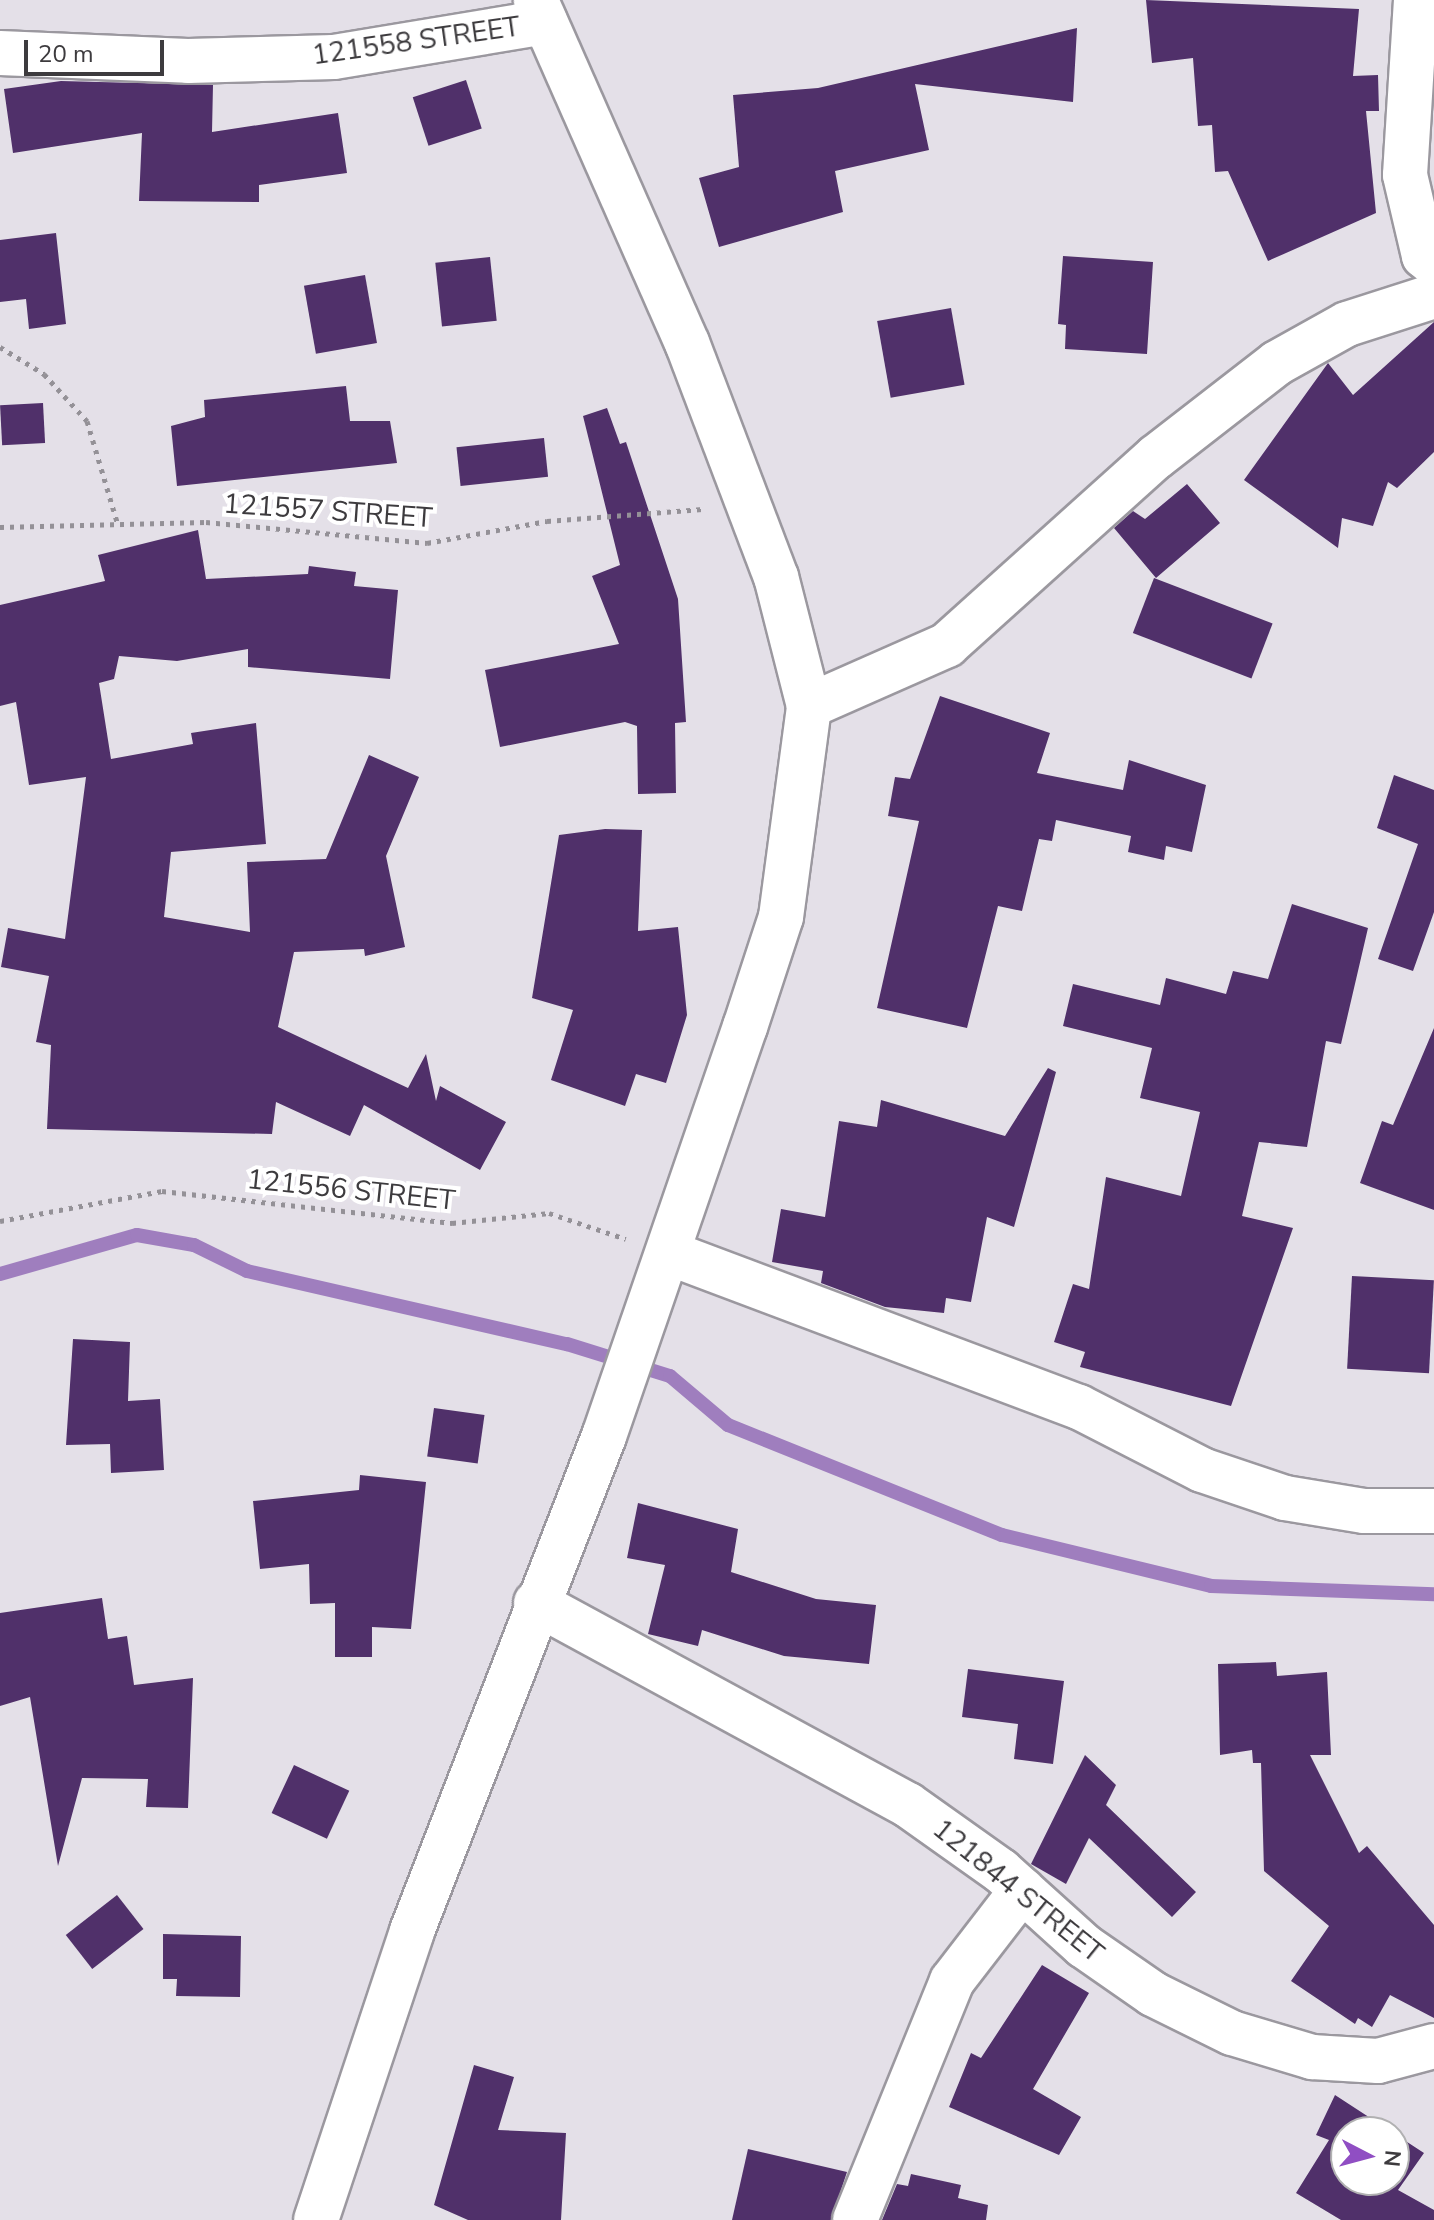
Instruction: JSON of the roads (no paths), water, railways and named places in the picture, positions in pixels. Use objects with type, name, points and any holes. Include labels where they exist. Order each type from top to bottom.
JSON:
[{"type":"street","points":[[1416,0],[1405,175],[1424,256],[1434,264]]},
{"type":"street","points":[[316,2220],[412,1931],[536,1603],[604,1436],[669,1253],[781,917],[809,706],[776,577],[687,343],[540,11]]},
{"type":"street","name":"121558 STREET","points":[[0,53],[188,61],[334,57],[540,11]]},
{"type":"street","points":[[809,706],[859,690],[947,645],[1156,457],[1277,363],[1347,324],[1434,296]]},
{"type":"street","points":[[669,1253],[1079,1407],[1202,1470],[1285,1498],[1364,1511],[1434,1511]]},
{"type":"street","name":"121844 STREET","points":[[536,1603],[908,1805],[1153,1994],[1232,2033],[1325,2058],[1378,2061],[1434,2046]]},
{"type":"street","points":[[855,2220],[952,1981],[1022,1890]]},
{"type":"waterway","points":[[0,1274],[137,1235],[194,1245],[247,1271],[567,1344],[670,1376],[728,1425],[1002,1535],[1211,1586],[1434,1594]]}]
